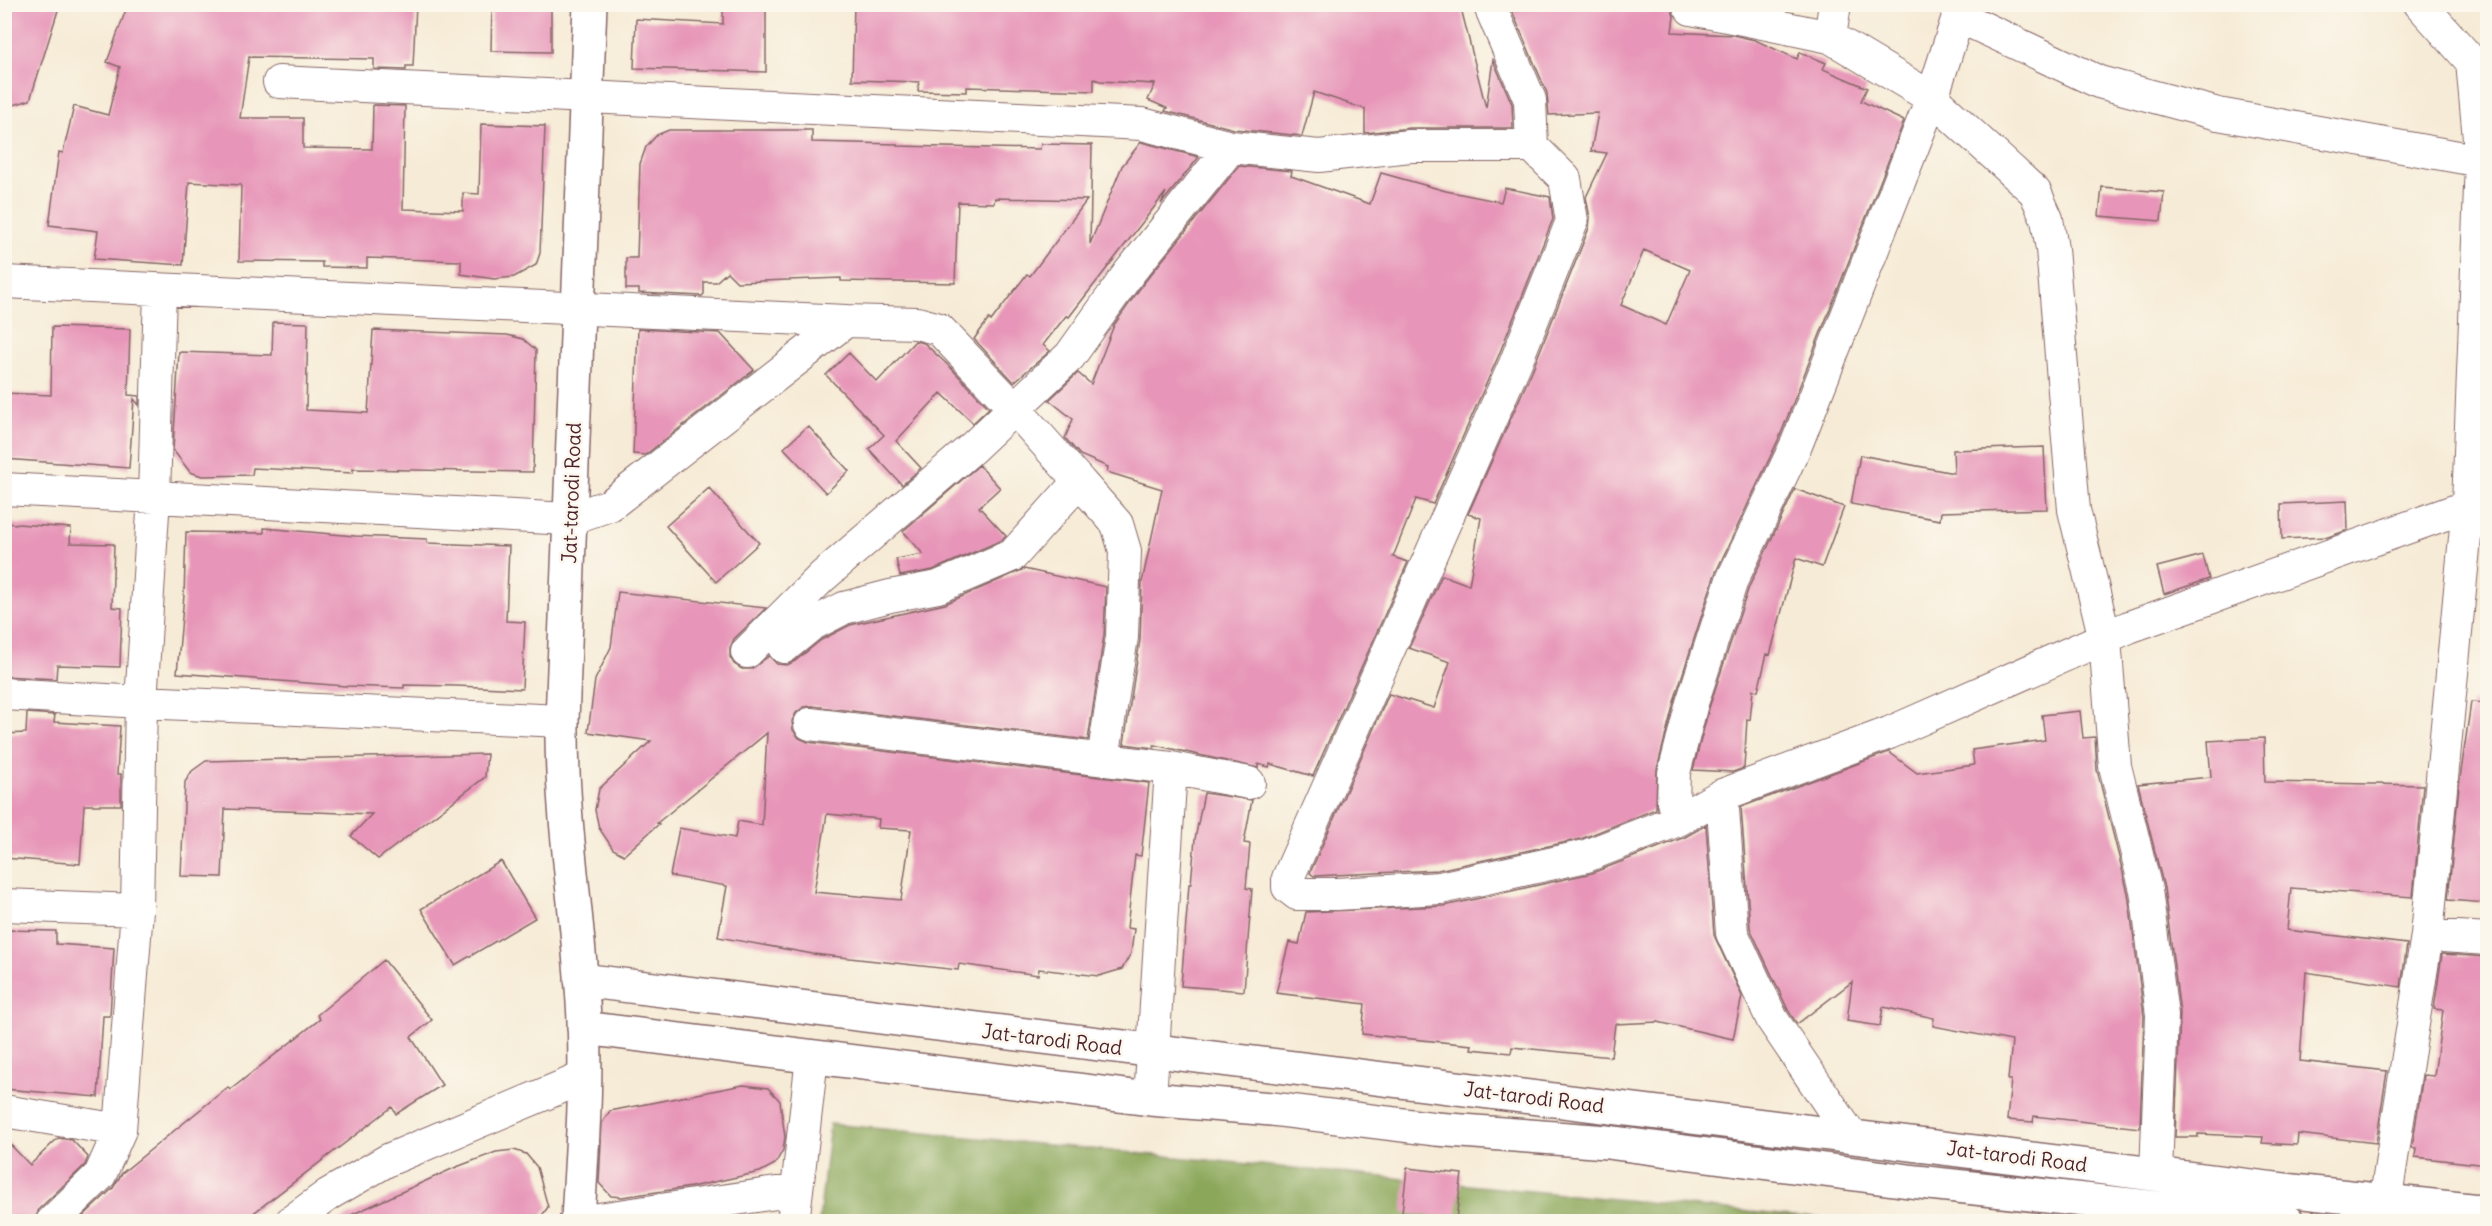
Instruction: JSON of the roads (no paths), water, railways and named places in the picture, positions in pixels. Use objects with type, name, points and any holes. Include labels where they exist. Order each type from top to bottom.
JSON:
[{"type":"street","name":"Jat-tarodi Road","points":[[590,4],[561,773],[577,911],[583,1004],[1154,1051],[2156,1173],[2383,1211],[2487,1212]]},
{"type":"street","points":[[1489,4],[1530,100],[1532,146],[1565,179],[1572,221],[1515,364],[1288,878],[1288,887],[1297,894],[1440,888],[1586,856],[1678,820],[1722,795],[1889,733],[2129,627],[2478,503]]},
{"type":"street","points":[[1689,4],[1691,9],[1754,13],[1830,38],[1932,98],[2035,192],[2047,219],[2054,270],[2074,510],[2105,639],[2115,766],[2146,890],[2162,1015],[2156,1173]]},
{"type":"street","points":[[1830,38],[1835,4]]},
{"type":"street","points":[[2383,1211],[2427,935],[2478,503],[2483,214],[2481,161],[2472,62],[2420,4]]},
{"type":"street","points":[[1678,820],[1672,802],[1674,773],[1692,703],[1732,580],[1797,443],[1932,98],[1960,10],[2098,82],[2218,114],[2481,161]]},
{"type":"street","points":[[279,82],[1142,124],[1231,147],[1319,156],[1410,146],[1532,146]]},
{"type":"street","points":[[747,652],[822,578],[1015,409],[1070,356],[1130,273],[1231,147]]},
{"type":"street","points":[[4,282],[846,321],[917,322],[939,329],[1015,409],[1117,524],[1125,551],[1122,637],[1103,759]]},
{"type":"street","points":[[52,1221],[100,1175],[120,1130],[137,910],[141,702],[154,497],[160,290]]},
{"type":"street","points":[[4,489],[569,519],[610,505],[846,321]]},
{"type":"street","points":[[784,647],[811,625],[844,608],[939,587],[1013,555],[1079,481]]},
{"type":"street","points":[[4,694],[562,721]]},
{"type":"street","points":[[810,724],[1170,768],[1249,783]]},
{"type":"street","points":[[1150,1099],[1170,768]]},
{"type":"street","points":[[1722,795],[1732,933],[1772,1019],[1851,1136]]},
{"type":"street","points":[[4,905],[137,910]]},
{"type":"street","points":[[2427,935],[2487,939]]},
{"type":"street","points":[[797,1190],[577,1221],[585,1077],[583,1004],[812,1057],[1150,1099],[1272,1109],[1426,1128],[1607,1142],[1909,1181],[2288,1221]]},
{"type":"street","points":[[793,1221],[812,1057]]},
{"type":"street","points":[[291,1221],[329,1194],[388,1160],[585,1077]]},
{"type":"street","points":[[4,1111],[120,1130]]}]
